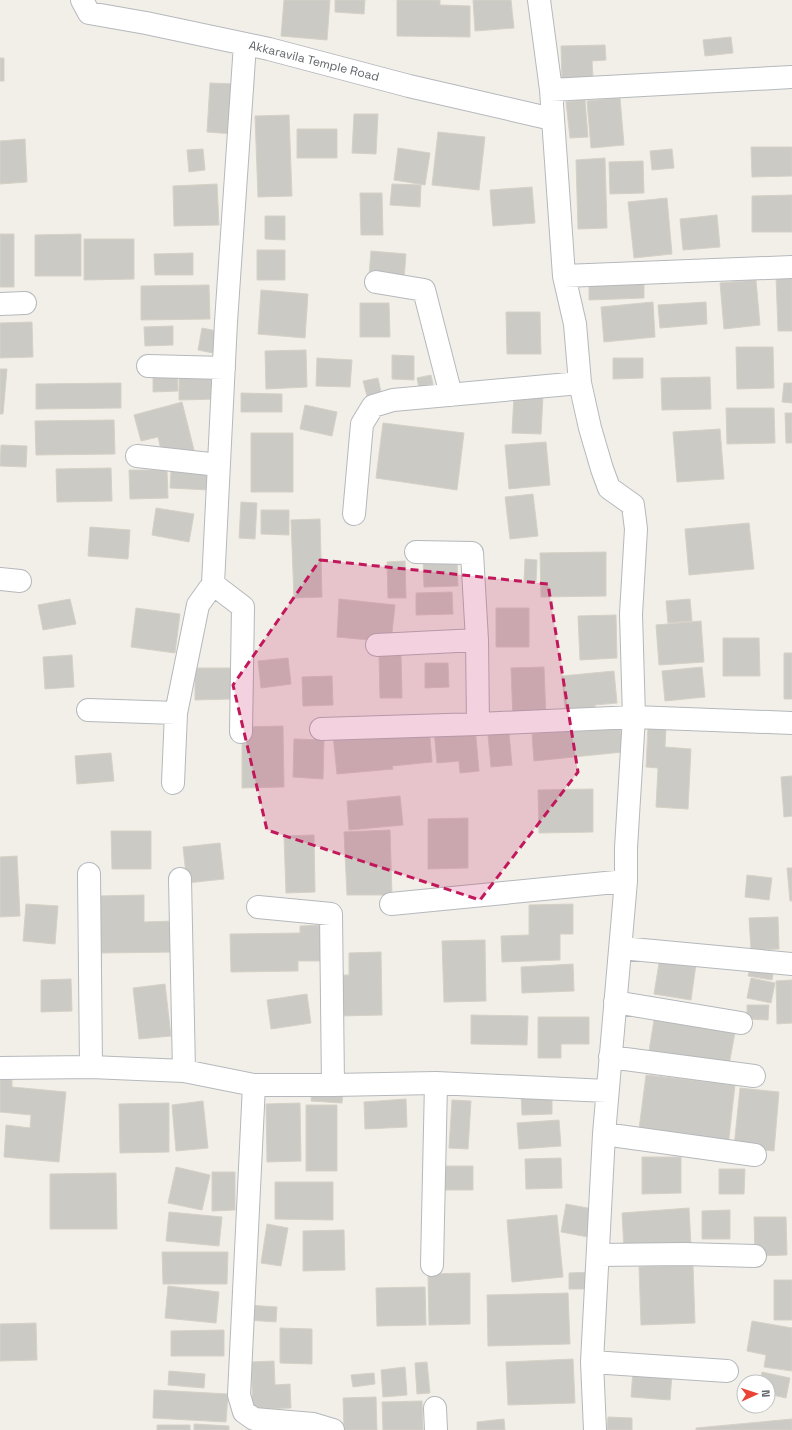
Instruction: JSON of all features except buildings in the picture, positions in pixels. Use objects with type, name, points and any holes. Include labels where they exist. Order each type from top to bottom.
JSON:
[{"type":"street","name":"Akkaravila Temple Road","points":[[82,0],[89,13],[146,23],[245,44],[409,86],[552,119]]},
{"type":"street","points":[[539,0],[551,90],[564,276],[575,324],[580,383],[594,441],[609,488],[633,505],[636,529],[631,614],[634,717],[626,848],[626,881],[604,1134],[592,1362],[595,1430]]},
{"type":"street","points":[[173,783],[176,713],[198,605],[213,584],[224,368],[245,44]]},
{"type":"street","points":[[551,90],[792,77]]},
{"type":"street","points":[[564,276],[792,267]]},
{"type":"street","points":[[376,282],[424,290],[451,394]]},
{"type":"street","points":[[0,304],[25,303]]},
{"type":"street","points":[[148,366],[224,368]]},
{"type":"street","points":[[354,514],[362,424],[373,406],[393,400],[580,383]]},
{"type":"street","points":[[137,456],[219,465]]},
{"type":"street","points":[[416,552],[472,553],[477,640],[478,724]]},
{"type":"street","points":[[213,584],[243,607],[241,732]]},
{"type":"street","points":[[376,645],[477,640]]},
{"type":"street","points":[[88,710],[176,713]]},
{"type":"street","points":[[321,729],[634,717],[792,723]]},
{"type":"street","points":[[89,874],[91,1067]]},
{"type":"street","points":[[180,879],[184,1071]]},
{"type":"street","points":[[391,904],[626,881]]},
{"type":"street","points":[[258,907],[331,914],[333,1085]]},
{"type":"street","points":[[621,948],[792,964]]},
{"type":"street","points":[[615,1002],[741,1023]]},
{"type":"street","points":[[610,1057],[754,1076]]},
{"type":"street","points":[[0,1068],[91,1067],[184,1071],[254,1085],[436,1083],[607,1091]]},
{"type":"street","points":[[432,1265],[436,1083]]},
{"type":"street","points":[[254,1085],[239,1395],[244,1412],[254,1419],[313,1424],[333,1430]]},
{"type":"street","points":[[604,1134],[755,1155]]},
{"type":"street","points":[[598,1255],[684,1254],[756,1256]]},
{"type":"street","points":[[592,1362],[727,1371]]},
{"type":"street","points":[[435,1408],[436,1430]]},
{"type":"highlighted area","points":[[320,560],[548,584],[578,772],[480,900],[267,830],[233,685]]}]
